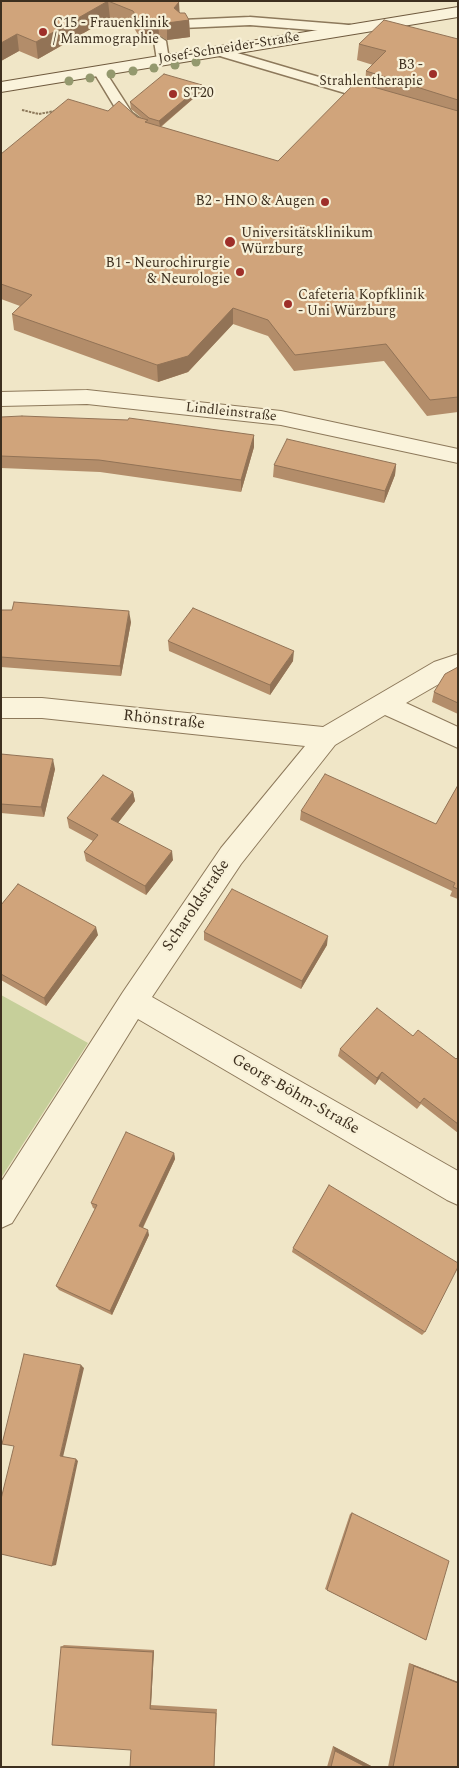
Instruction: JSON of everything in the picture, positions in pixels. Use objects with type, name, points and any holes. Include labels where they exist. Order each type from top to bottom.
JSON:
[{"type":"street","name":"Josef-Schneider-Straße","points":[[1,87],[458,12]]},
{"type":"street","name":"Lindleinstraße","points":[[1,399],[87,397],[281,418],[458,456]]},
{"type":"street","name":"Scharoldstraße","points":[[1,1212],[133,1001],[231,856],[326,738],[443,669],[458,663]]},
{"type":"street","points":[[385,704],[458,738]]},
{"type":"street","name":"Rhönstraße","points":[[1,708],[42,708],[326,738]]},
{"type":"street","name":"Georg-Böhm-Straße","points":[[133,1001],[458,1189]]},
{"type":"lane","points":[[182,24],[250,21],[350,29]]},
{"type":"lane","points":[[160,41],[163,60]]},
{"type":"lane","points":[[217,51],[392,103]]},
{"type":"lane","points":[[99,71],[127,116],[144,129]]},
{"type":"path","points":[[15,109],[39,114],[59,110]]},
{"type":"green space","points":[[1,995],[88,1043],[1,1178]]},
{"type":"building","points":[[1,1],[108,1],[36,42],[17,34],[1,43]]},
{"type":"building","points":[[108,1],[178,1],[174,8],[180,13],[185,13],[189,20],[167,23],[158,18],[151,25],[142,26],[133,11]]},
{"type":"building","points":[[384,20],[458,39],[458,100],[366,71],[386,51],[359,44]]},
{"type":"building","points":[[164,74],[202,85],[159,121],[149,118],[130,102]]},
{"type":"building","name":"Universitätsklinikum Würzburg","points":[[356,82],[458,111],[458,397],[430,400],[386,344],[295,355],[268,320],[233,308],[188,356],[157,365],[12,314],[32,295],[1,284],[1,154],[68,99],[108,111],[119,101],[137,117],[148,120],[145,122],[278,161]]},
{"type":"building","points":[[1,417],[128,420],[129,418],[254,435],[241,480],[99,460],[1,456]]},
{"type":"building","points":[[287,439],[396,464],[385,491],[274,465]]},
{"type":"building","points":[[14,602],[129,611],[120,666],[1,657],[1,610],[12,610]]},
{"type":"building","points":[[193,608],[294,651],[270,685],[168,641]]},
{"type":"building","points":[[458,667],[458,703],[434,692],[445,674]]},
{"type":"building","points":[[1,754],[53,759],[41,807],[1,804]]},
{"type":"building","points":[[325,774],[436,824],[458,785],[458,889],[453,887],[455,883],[301,811]]},
{"type":"building","points":[[103,775],[133,792],[111,819],[172,851],[145,886],[84,852],[98,835],[67,818]]},
{"type":"building","points":[[18,884],[96,927],[44,998],[1,974],[1,905]]},
{"type":"building","points":[[232,889],[328,936],[302,981],[204,932]]},
{"type":"building","points":[[377,1008],[413,1036],[418,1030],[456,1059],[458,1057],[458,1124],[424,1098],[420,1103],[382,1072],[377,1078],[340,1049]]},
{"type":"building","points":[[126,1132],[174,1153],[139,1226],[148,1230],[110,1311],[56,1286],[97,1205],[91,1203]]},
{"type":"building","points":[[329,1185],[458,1263],[458,1267],[425,1332],[293,1248]]},
{"type":"building","points":[[24,1354],[81,1365],[60,1456],[76,1459],[52,1566],[1,1554],[1,1499],[14,1446],[2,1444]]},
{"type":"building","points":[[352,1513],[449,1561],[426,1640],[327,1590]]},
{"type":"building","points":[[61,1647],[153,1652],[150,1709],[216,1713],[214,1767],[130,1767],[131,1750],[52,1745]]},
{"type":"building","points":[[414,1666],[458,1683],[457,1767],[393,1767]]},
{"type":"building","points":[[335,1751],[366,1767],[331,1767]]},
{"type":"place","name":"C15 - Frauenklinik / Mammographie","points":[[43,32]]},
{"type":"place","name":"B3 - Strahlentherapie","points":[[433,74]]},
{"type":"place","name":"ST20","points":[[173,94]]},
{"type":"place","name":"B2 - HNO & Augen","points":[[325,202]]},
{"type":"place","name":"Universitätsklinikum Würzburg","points":[[230,242]]},
{"type":"place","name":"B1 - Neurochirurgie & Neurologie","points":[[240,272]]},
{"type":"place","name":"Cafeteria Kopfklinik - Uni Würzburg","points":[[288,304]]}]
